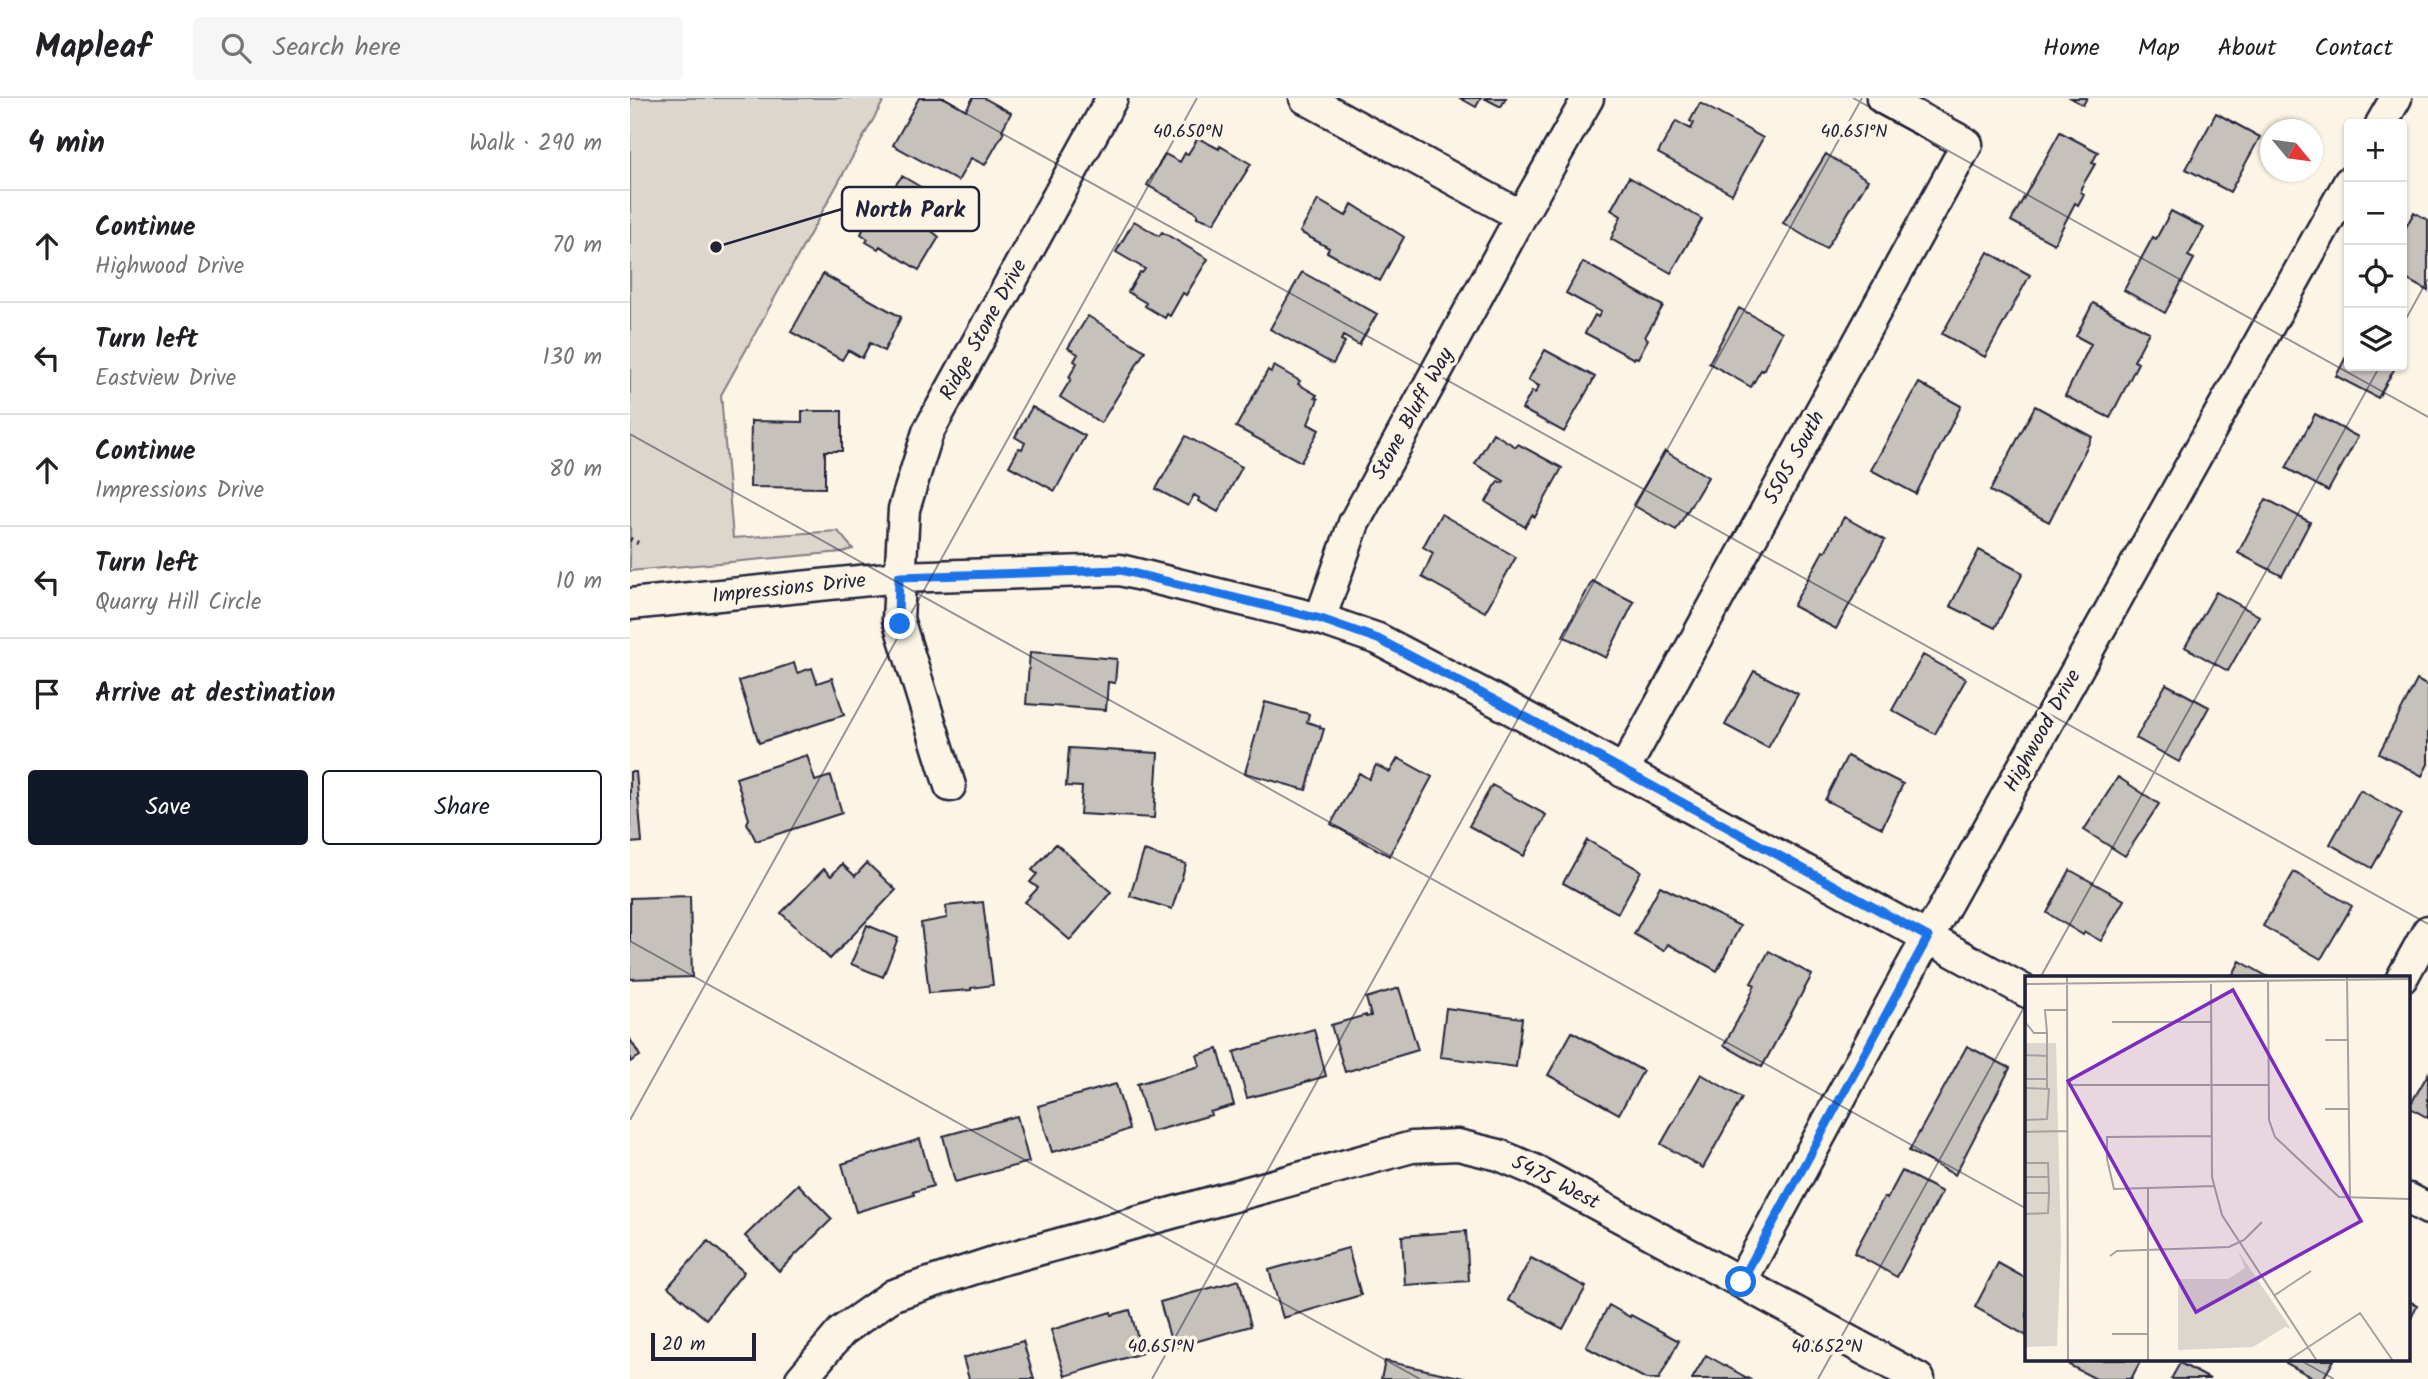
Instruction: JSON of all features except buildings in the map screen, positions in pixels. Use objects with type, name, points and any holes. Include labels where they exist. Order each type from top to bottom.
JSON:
[{"type":"street","name":"Ridge Stone Drive","points":[[950,786],[898,619],[904,509],[928,432],[1112,98]]},
{"type":"street","points":[[1305,98],[1521,216]]},
{"type":"street","name":"Stone Bluff Way","points":[[1321,619],[1354,523],[1588,98]]},
{"type":"street","name":"5505 South","points":[[1623,772],[1967,144],[1882,98]]},
{"type":"street","points":[[2384,119],[2396,98]]},
{"type":"street","name":"Highwood Drive","points":[[1741,1282],[1928,937],[2344,191]]},
{"type":"street","name":"Impressions Drive","points":[[630,604],[899,577],[1120,570],[1321,619],[1378,639],[1500,703],[2025,991]]},
{"type":"street","points":[[2403,976],[2428,931]]},
{"type":"street","name":"5475 West","points":[[801,1379],[842,1331],[893,1295],[997,1261],[1412,1146],[1458,1145],[1532,1168],[1919,1379]]},
{"type":"street","points":[[2410,1200],[2428,1209]]},
{"type":"path","points":[[630,540],[638,543]]},
{"type":"shaded area","points":[[630,98],[884,100],[721,395],[733,538],[838,531],[853,549],[630,571]]},
{"type":"place","name":"North Park","points":[[716,247]]},
{"type":"route","points":[[900,624],[899,577],[1120,570],[1321,619],[1378,639],[1928,937],[1741,1282]]}]
